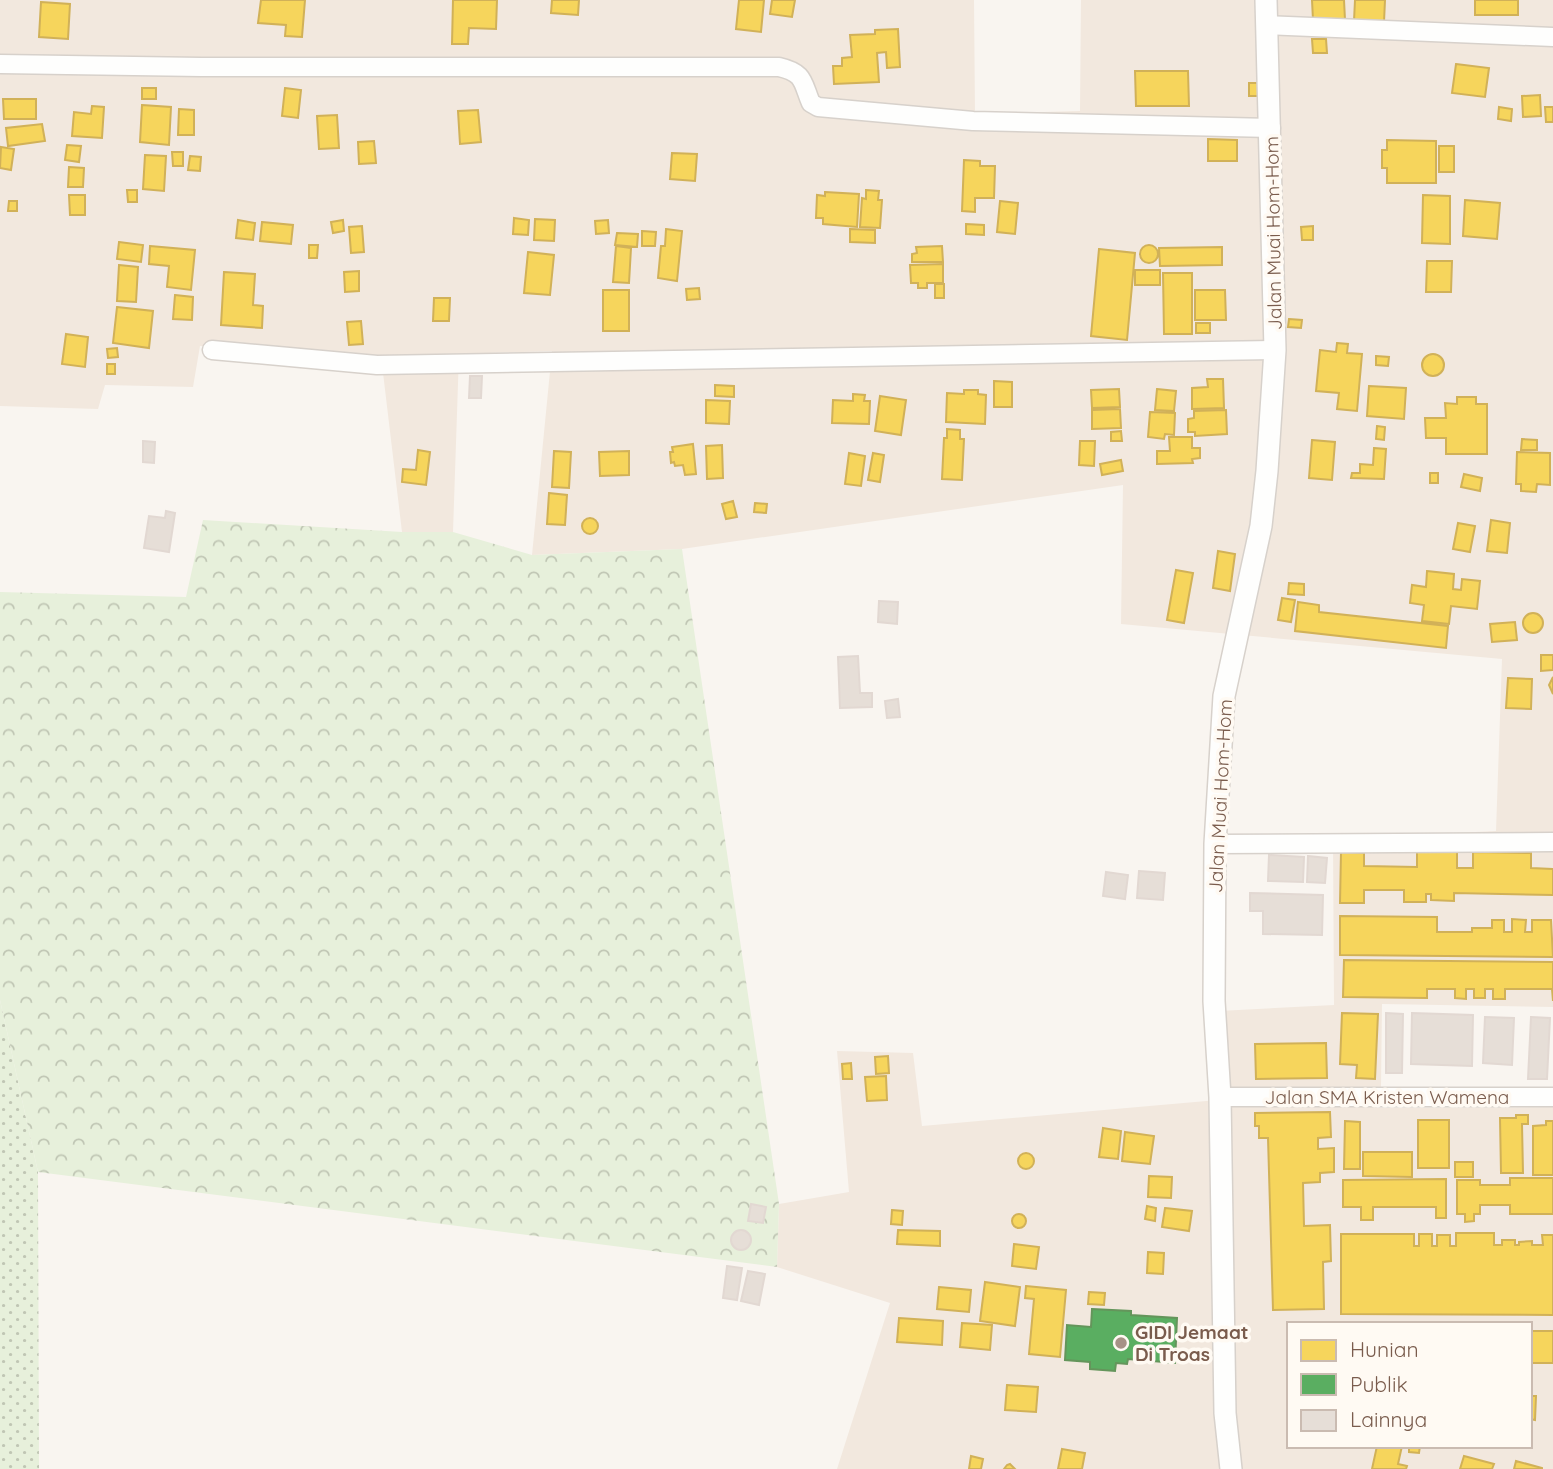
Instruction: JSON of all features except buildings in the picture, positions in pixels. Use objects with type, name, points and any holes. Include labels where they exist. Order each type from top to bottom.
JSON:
[{"type":"street","name":"Jalan Muai Hom-Hom","points":[[1231,1469],[1225,1413],[1220,1097],[1214,1001],[1215,844],[1224,696],[1261,526],[1275,350],[1266,0]]},
{"type":"street","points":[[1266,25],[1553,37]]},
{"type":"street","points":[[0,64],[201,67],[779,67],[794,71],[802,78],[811,103],[818,107],[974,121],[1270,128]]},
{"type":"street","points":[[212,349],[377,365],[1275,350]]},
{"type":"street","points":[[1215,844],[1553,842]]},
{"type":"street","name":"Jalan SMA Kristen Wamena","points":[[1220,1097],[1553,1097]]},
{"type":"shaded area","points":[[0,0],[974,0],[975,114],[1080,111],[1081,0],[1553,0],[1553,1007],[1382,1004],[1381,1087],[1377,1108],[1553,1107],[1553,1469],[837,1469],[890,1303],[777,1267],[779,1204],[849,1192],[837,1051],[913,1053],[922,1126],[1229,1099],[1219,1011],[1334,1005],[1333,839],[1496,831],[1502,659],[1121,624],[1123,485],[682,549],[532,555],[552,351],[459,354],[453,532],[402,532],[381,356],[200,346],[193,387],[105,385],[98,409],[0,406]]},
{"type":"green space","points":[[203,520],[402,532],[453,532],[532,555],[682,549],[779,1204],[777,1267],[38,1172],[0,1000],[0,592],[186,597]]},
{"type":"green space","points":[[0,1000],[38,1172],[39,1469],[0,1469]]},
{"type":"place","name":"GIDI Jemaat Di Troas","points":[[1121,1343]]}]
